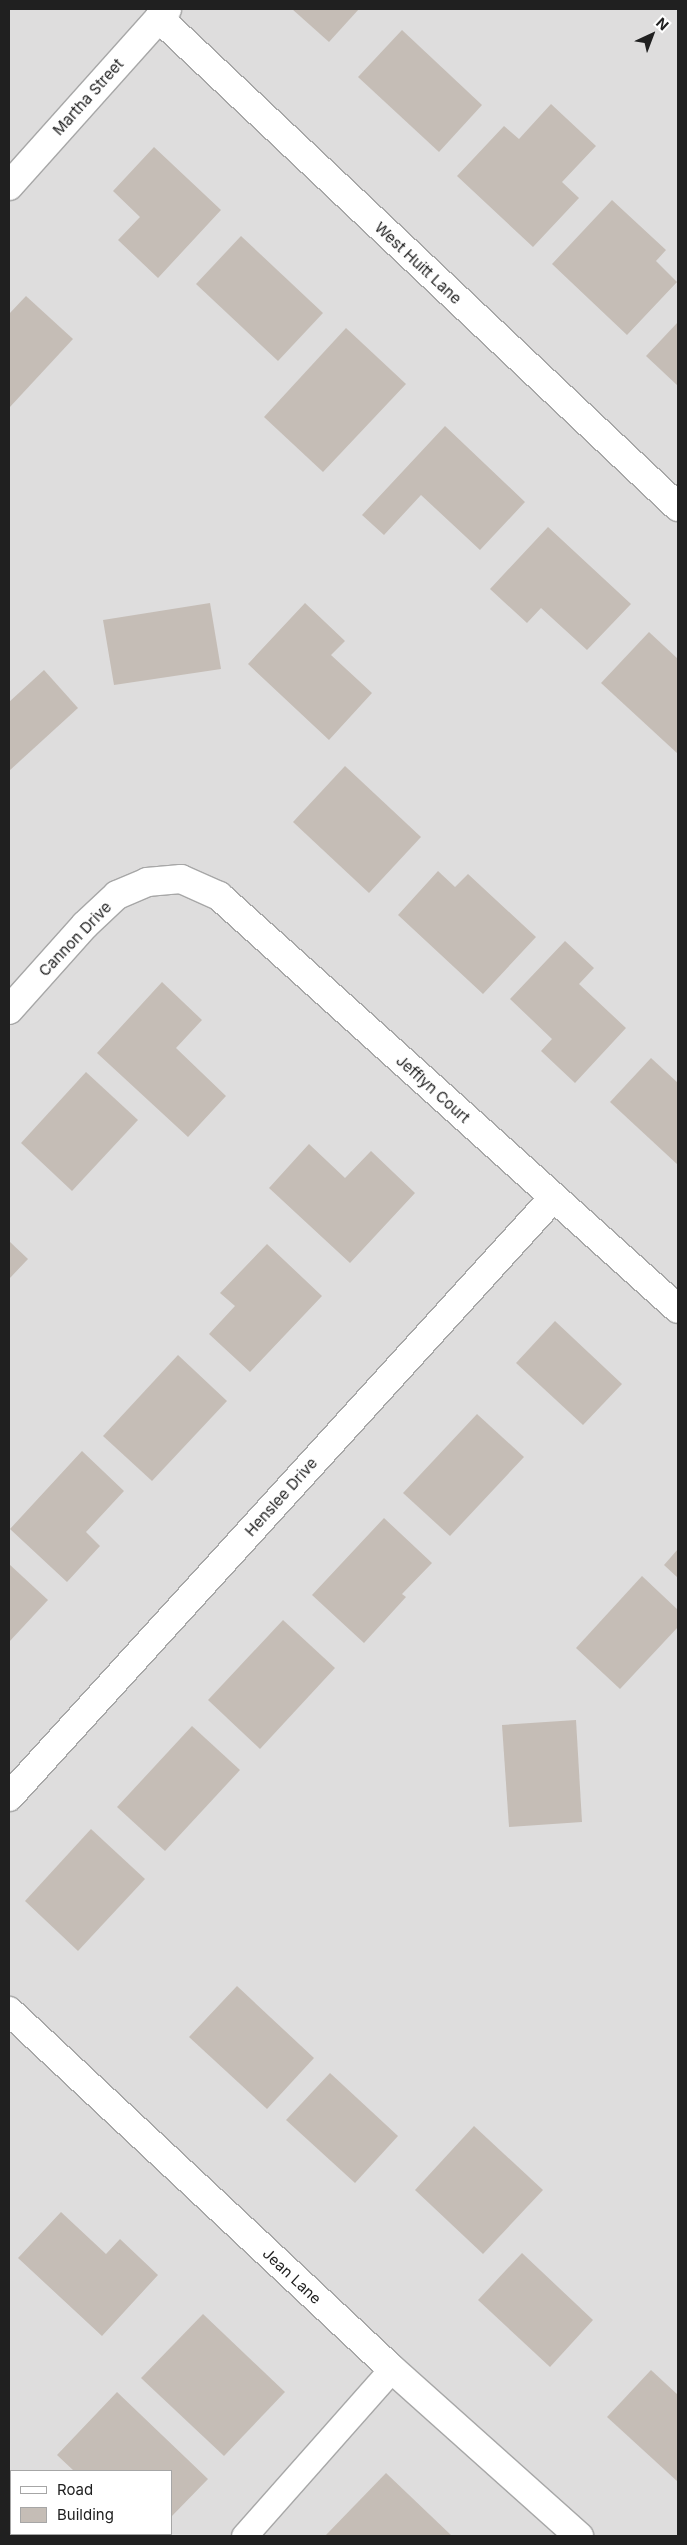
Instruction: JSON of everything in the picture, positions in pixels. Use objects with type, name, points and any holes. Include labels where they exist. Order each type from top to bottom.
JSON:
[{"type":"street","name":"Martha Street","points":[[9,186],[163,13]]},
{"type":"street","name":"West Huitt Lane","points":[[163,13],[678,507]]},
{"type":"street","name":"Cannon Drive","points":[[9,1010],[85,925],[117,895],[147,882],[181,879]]},
{"type":"street","name":"Jefflyn Court","points":[[181,879],[219,896],[678,1309]]},
{"type":"street","name":"Henslee Drive","points":[[9,1797],[553,1198]]},
{"type":"street","name":"Jean Lane","points":[[9,2011],[392,2369],[579,2536]]},
{"type":"lane","points":[[244,2536],[392,2369]]},
{"type":"shaded area","points":[[9,9],[678,9],[678,2536],[9,2536]]},
{"type":"building","points":[[292,9],[359,9],[329,42]]},
{"type":"building","points":[[402,30],[482,105],[439,152],[358,77]]},
{"type":"building","points":[[551,104],[596,146],[562,182],[579,198],[533,247],[457,176],[504,126],[519,139]]},
{"type":"building","points":[[154,147],[221,210],[158,278],[118,240],[140,217],[113,191]]},
{"type":"building","points":[[612,200],[666,250],[656,261],[677,282],[627,335],[552,264]]},
{"type":"building","points":[[241,236],[323,313],[278,361],[196,284]]},
{"type":"building","points":[[26,296],[73,339],[9,408],[9,314]]},
{"type":"building","points":[[678,322],[678,386],[646,356]]},
{"type":"building","points":[[346,328],[406,384],[323,472],[264,417]]},
{"type":"building","points":[[445,426],[525,502],[480,550],[421,495],[384,535],[362,515]]},
{"type":"building","points":[[548,527],[631,604],[587,650],[541,608],[527,623],[490,589]]},
{"type":"building","points":[[210,603],[221,669],[114,685],[103,620]]},
{"type":"building","points":[[305,603],[345,641],[331,655],[372,693],[329,740],[248,664]]},
{"type":"building","points":[[649,632],[678,659],[678,754],[601,683]]},
{"type":"building","points":[[44,670],[78,708],[9,771],[9,702]]},
{"type":"building","points":[[345,766],[421,837],[369,893],[293,822]]},
{"type":"building","points":[[438,871],[455,887],[468,874],[536,937],[483,994],[398,915]]},
{"type":"building","points":[[565,941],[594,968],[579,984],[626,1028],[575,1083],[541,1051],[552,1039],[510,999]]},
{"type":"building","points":[[162,982],[202,1020],[176,1048],[226,1096],[188,1137],[97,1053]]},
{"type":"building","points":[[651,1058],[678,1083],[678,1165],[610,1102]]},
{"type":"building","points":[[86,1072],[138,1120],[72,1191],[21,1143]]},
{"type":"building","points":[[309,1144],[345,1178],[371,1151],[415,1193],[350,1263],[269,1188]]},
{"type":"building","points":[[9,1241],[28,1259],[9,1279]]},
{"type":"building","points":[[267,1244],[322,1296],[250,1372],[209,1334],[235,1306],[220,1293]]},
{"type":"building","points":[[555,1321],[622,1384],[583,1425],[516,1363]]},
{"type":"building","points":[[178,1355],[227,1401],[152,1481],[103,1436]]},
{"type":"building","points":[[477,1414],[524,1457],[450,1536],[403,1493]]},
{"type":"building","points":[[82,1451],[124,1491],[86,1532],[100,1546],[67,1582],[10,1529]]},
{"type":"building","points":[[384,1518],[432,1563],[402,1594],[406,1597],[364,1643],[312,1595]]},
{"type":"building","points":[[678,1549],[678,1578],[664,1565]]},
{"type":"building","points":[[9,1564],[48,1600],[9,1642]]},
{"type":"building","points":[[642,1576],[678,1610],[678,1627],[620,1689],[576,1648]]},
{"type":"building","points":[[283,1620],[335,1668],[260,1749],[208,1700]]},
{"type":"building","points":[[576,1720],[582,1822],[509,1827],[502,1725]]},
{"type":"building","points":[[192,1726],[240,1770],[165,1851],[117,1807]]},
{"type":"building","points":[[91,1829],[145,1879],[78,1951],[25,1901]]},
{"type":"building","points":[[237,1986],[314,2058],[267,2109],[189,2037]]},
{"type":"building","points":[[330,2073],[398,2136],[355,2183],[286,2120]]},
{"type":"building","points":[[474,2126],[543,2190],[483,2254],[415,2190]]},
{"type":"building","points":[[61,2212],[106,2254],[120,2239],[158,2275],[102,2336],[18,2258]]},
{"type":"building","points":[[522,2253],[593,2320],[550,2367],[478,2300]]},
{"type":"building","points":[[203,2314],[285,2392],[224,2456],[141,2378]]},
{"type":"building","points":[[651,2370],[678,2395],[678,2482],[607,2417]]},
{"type":"building","points":[[117,2392],[208,2479],[172,2516],[172,2470],[73,2470],[57,2455]]},
{"type":"building","points":[[386,2473],[452,2536],[325,2536]]},
{"type":"building","points":[[10,2527],[10,2535],[105,2536],[9,2536]]}]
